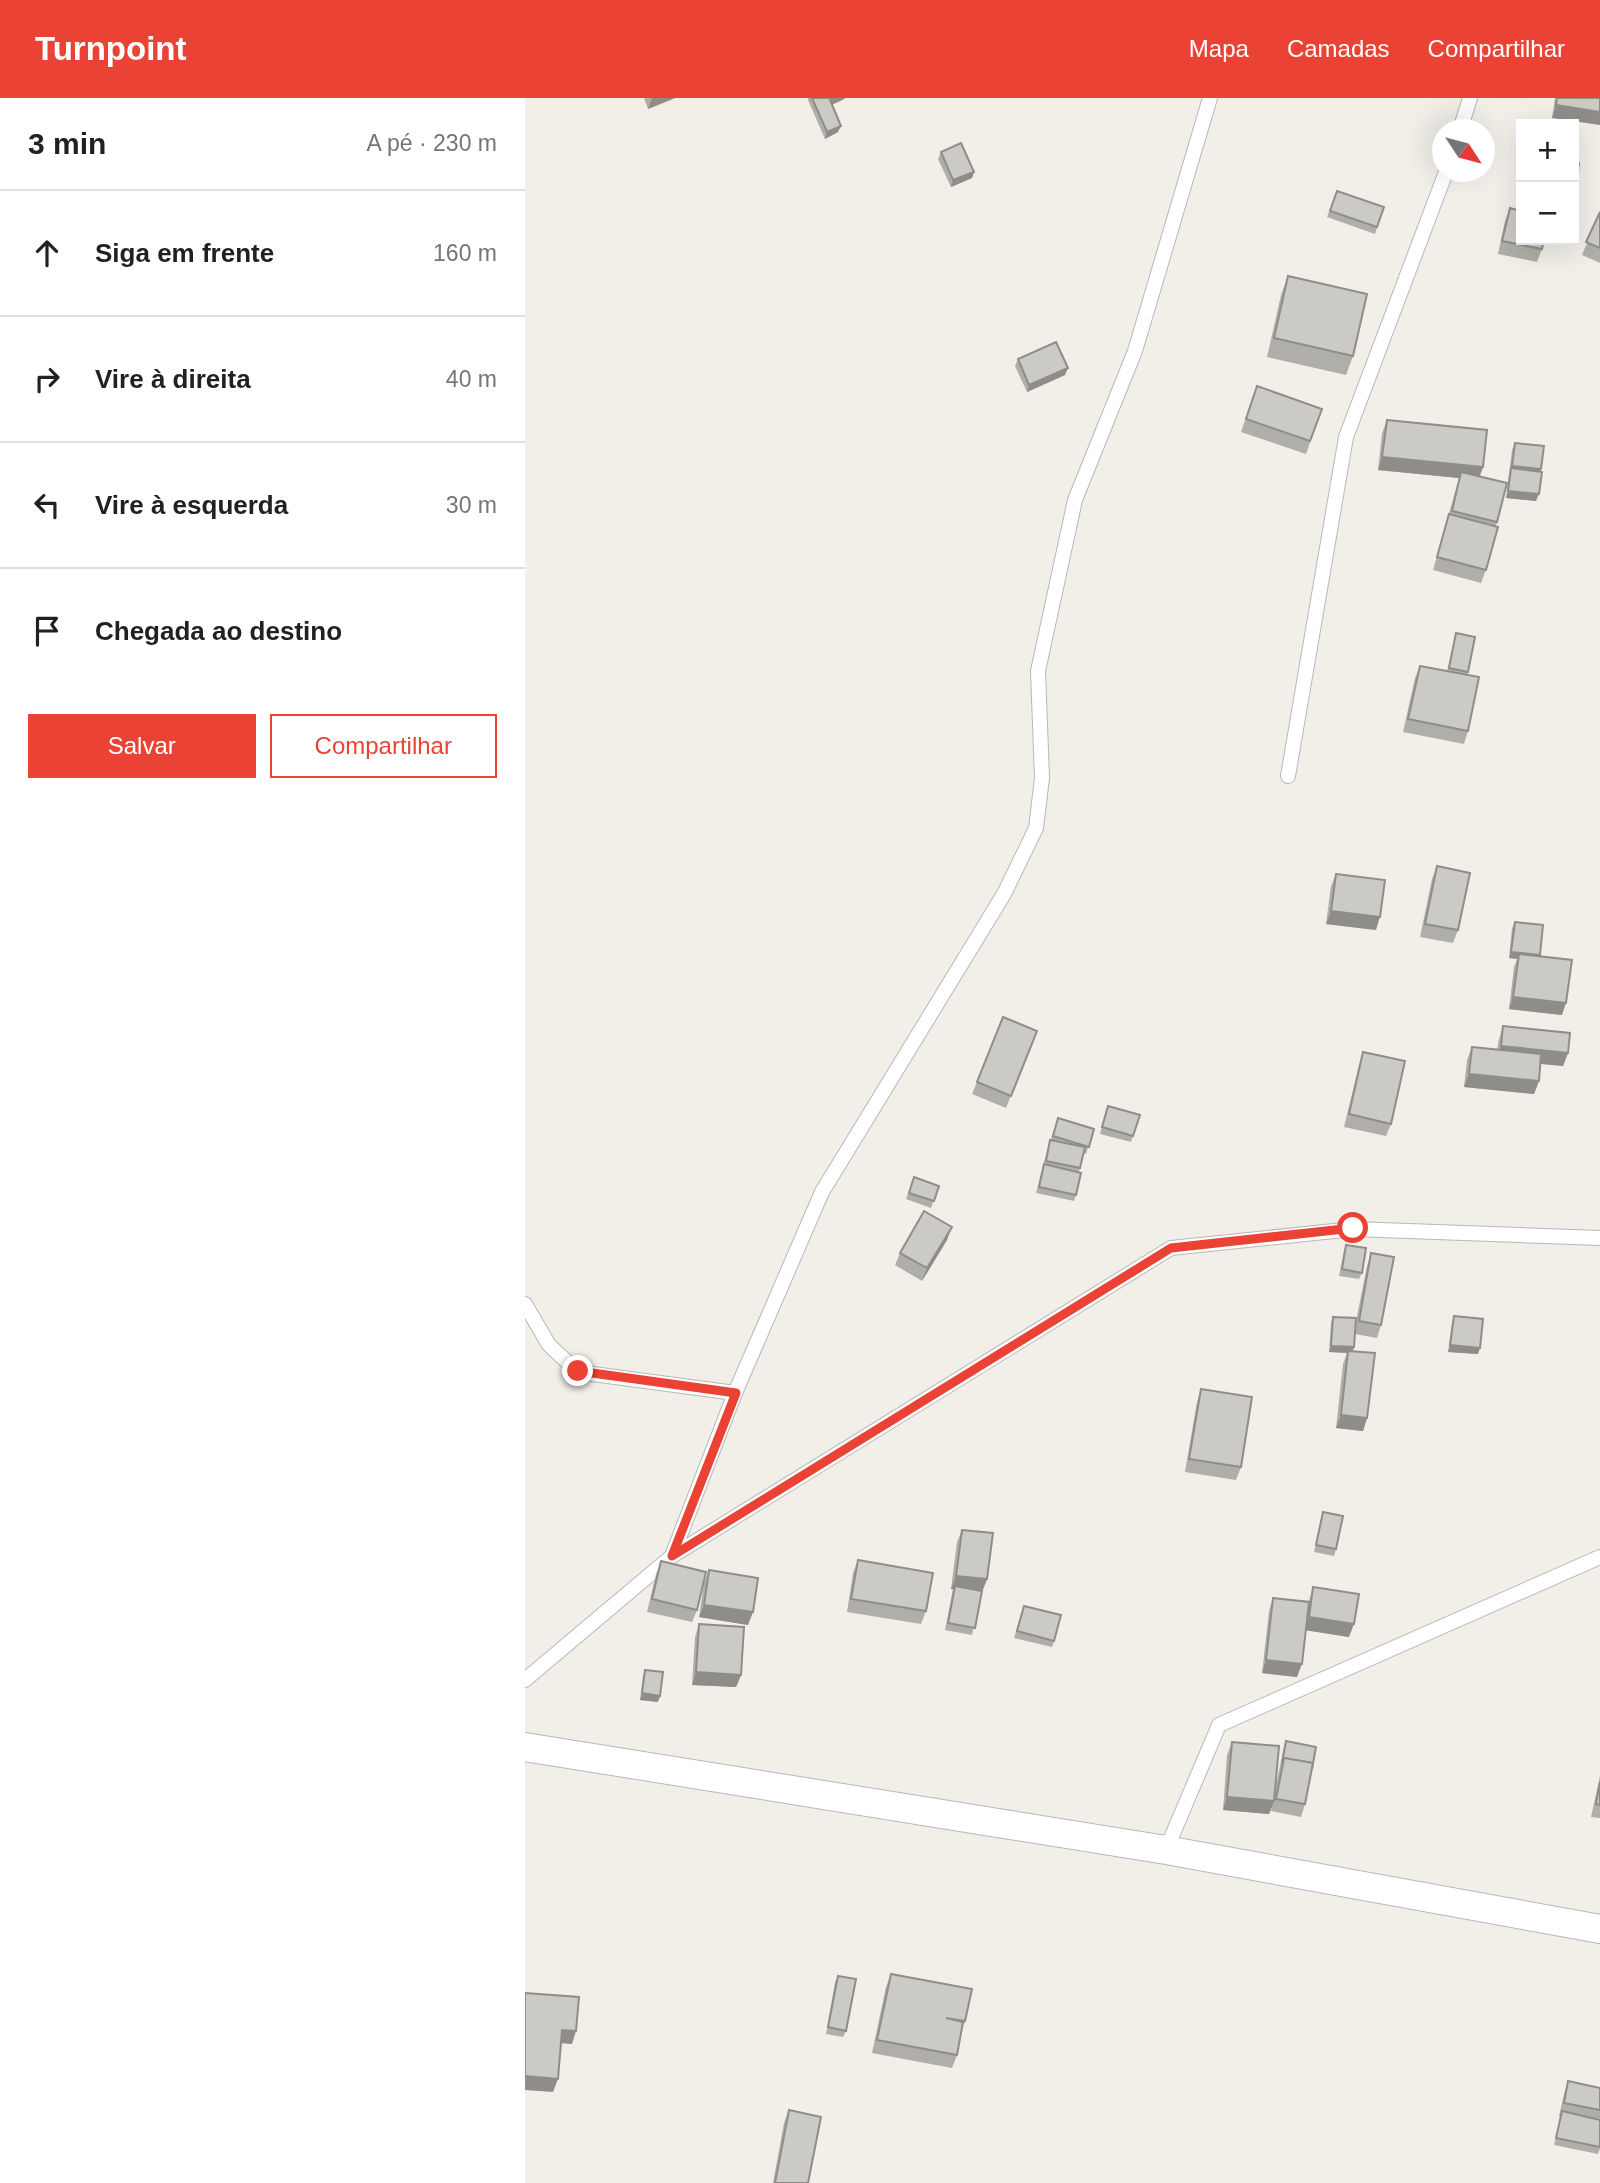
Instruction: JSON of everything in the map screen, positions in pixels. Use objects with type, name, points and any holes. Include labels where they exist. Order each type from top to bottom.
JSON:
[{"type":"street","points":[[525,1746],[1166,1850],[1600,1929]]},
{"type":"lane","points":[[672,1556],[736,1393],[822,1192],[1004,894],[1036,828],[1042,778],[1038,671],[1075,500],[1135,351],[1210,98]]},
{"type":"lane","points":[[1463,119],[1470,98]]},
{"type":"lane","points":[[1288,776],[1346,437],[1441,182]]},
{"type":"lane","points":[[525,1680],[672,1556],[1171,1248],[1353,1228],[1600,1238]]},
{"type":"lane","points":[[525,1304],[549,1345],[578,1371],[736,1393]]},
{"type":"lane","points":[[1166,1850],[1219,1725],[1600,1557]]},
{"type":"building","points":[[812,98],[835,98],[830,100],[841,126],[827,132]]},
{"type":"building","points":[[1557,98],[1600,98],[1600,112],[1556,105]]},
{"type":"building","points":[[961,143],[974,172],[953,180],[941,152]]},
{"type":"building","points":[[1337,191],[1384,207],[1377,227],[1330,211]]},
{"type":"building","points":[[1510,208],[1516,210],[1516,244],[1502,241]]},
{"type":"building","points":[[1600,212],[1600,248],[1586,242]]},
{"type":"building","points":[[1522,245],[1543,245],[1542,249]]},
{"type":"building","points":[[1288,276],[1367,294],[1353,356],[1274,338]]},
{"type":"building","points":[[1056,342],[1068,368],[1029,385],[1018,359]]},
{"type":"building","points":[[1257,386],[1322,409],[1310,441],[1246,419]]},
{"type":"building","points":[[1387,420],[1487,430],[1483,467],[1382,457]]},
{"type":"building","points":[[1515,443],[1544,446],[1541,469],[1512,466]]},
{"type":"building","points":[[1511,468],[1542,472],[1539,494],[1508,491]]},
{"type":"building","points":[[1461,472],[1507,483],[1497,522],[1452,511]]},
{"type":"building","points":[[1449,514],[1498,527],[1486,570],[1437,557]]},
{"type":"building","points":[[1456,633],[1475,637],[1468,672],[1449,668]]},
{"type":"building","points":[[1420,666],[1479,677],[1468,731],[1408,719]]},
{"type":"building","points":[[1437,866],[1470,873],[1458,930],[1425,924]]},
{"type":"building","points":[[1336,874],[1385,880],[1380,917],[1331,911]]},
{"type":"building","points":[[1515,922],[1543,925],[1540,955],[1511,952]]},
{"type":"building","points":[[1519,954],[1572,960],[1566,1003],[1513,997]]},
{"type":"building","points":[[1003,1017],[1037,1031],[1011,1096],[977,1082]]},
{"type":"building","points":[[1503,1026],[1570,1033],[1568,1053],[1501,1046]]},
{"type":"building","points":[[1472,1047],[1541,1054],[1539,1081],[1469,1074]]},
{"type":"building","points":[[1363,1052],[1405,1061],[1391,1124],[1349,1114]]},
{"type":"building","points":[[1108,1106],[1140,1115],[1133,1136],[1102,1127]]},
{"type":"building","points":[[1058,1118],[1094,1129],[1089,1147],[1053,1136]]},
{"type":"building","points":[[1050,1140],[1085,1147],[1080,1168],[1046,1161]]},
{"type":"building","points":[[1044,1164],[1081,1173],[1076,1195],[1039,1187]]},
{"type":"building","points":[[914,1177],[939,1186],[934,1201],[909,1193]]},
{"type":"building","points":[[924,1211],[952,1227],[927,1268],[900,1253]]},
{"type":"building","points":[[1346,1245],[1366,1248],[1362,1273],[1342,1269]]},
{"type":"building","points":[[1371,1253],[1394,1257],[1381,1325],[1359,1321]]},
{"type":"building","points":[[1454,1316],[1483,1319],[1480,1348],[1450,1345]]},
{"type":"building","points":[[1333,1317],[1356,1318],[1354,1347],[1331,1346]]},
{"type":"building","points":[[1348,1351],[1375,1353],[1367,1418],[1341,1415]]},
{"type":"building","points":[[1201,1389],[1252,1397],[1241,1467],[1189,1459]]},
{"type":"building","points":[[1323,1512],[1343,1516],[1336,1549],[1316,1545]]},
{"type":"building","points":[[962,1530],[993,1533],[987,1579],[956,1576]]},
{"type":"building","points":[[858,1560],[933,1573],[926,1611],[851,1599]]},
{"type":"building","points":[[661,1561],[706,1572],[697,1610],[652,1599]]},
{"type":"building","points":[[709,1570],[758,1578],[753,1612],[704,1605]]},
{"type":"building","points":[[955,1586],[982,1591],[975,1628],[948,1623]]},
{"type":"building","points":[[1313,1587],[1359,1594],[1354,1624],[1309,1617]]},
{"type":"building","points":[[1273,1598],[1309,1602],[1302,1664],[1266,1660]]},
{"type":"building","points":[[1024,1606],[1061,1615],[1054,1641],[1017,1631]]},
{"type":"building","points":[[699,1624],[744,1627],[741,1675],[696,1672]]},
{"type":"building","points":[[645,1670],[663,1672],[660,1696],[642,1693]]},
{"type":"building","points":[[1286,1741],[1316,1747],[1312,1769],[1313,1763],[1284,1758],[1282,1763]]},
{"type":"building","points":[[1232,1742],[1279,1746],[1274,1801],[1227,1797]]},
{"type":"building","points":[[1284,1758],[1313,1763],[1305,1804],[1276,1799]]},
{"type":"building","points":[[1600,1782],[1600,1805],[1596,1804]]},
{"type":"building","points":[[891,1974],[972,1989],[965,2021],[946,2018],[963,2022],[957,2055],[877,2040]]},
{"type":"building","points":[[838,1976],[856,1979],[846,2031],[828,2027]]},
{"type":"building","points":[[525,1993],[579,1997],[576,2031],[562,2030],[558,2079],[525,2076]]},
{"type":"building","points":[[1568,2081],[1600,2088],[1600,2110],[1564,2103]]},
{"type":"building","points":[[789,2110],[821,2117],[808,2183],[775,2183]]},
{"type":"building","points":[[1562,2111],[1600,2120],[1600,2147],[1556,2138]]},
{"type":"route","points":[[578,1371],[736,1393],[672,1556],[1171,1248],[1353,1228]]}]
